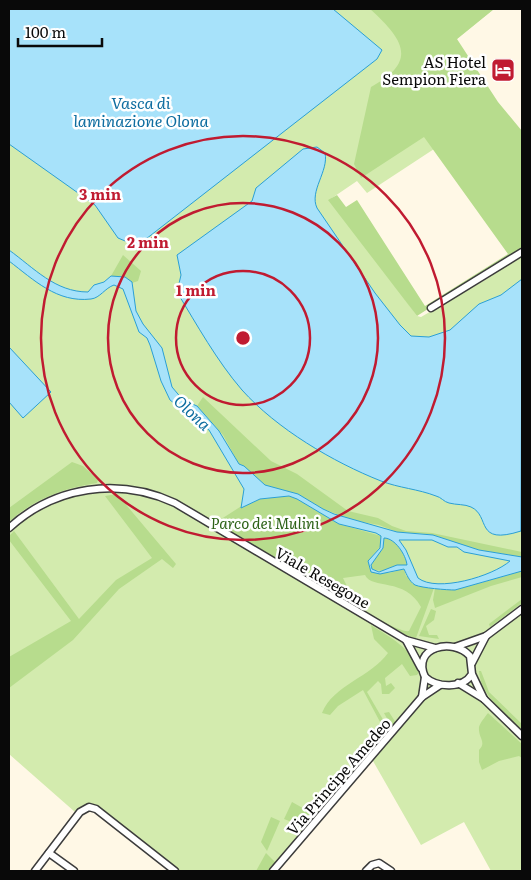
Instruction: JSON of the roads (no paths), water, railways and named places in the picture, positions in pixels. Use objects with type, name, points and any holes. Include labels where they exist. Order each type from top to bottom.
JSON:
[{"type":"street","points":[[431,308],[522,252]]},
{"type":"street","name":"Viale Resegone","points":[[9,528],[43,504],[73,492],[109,487],[148,492],[175,503],[406,640],[435,648]]},
{"type":"street","points":[[422,669],[424,657],[435,648],[456,646],[486,636],[522,609]]},
{"type":"street","points":[[484,700],[472,674],[472,663],[486,636]]},
{"type":"street","points":[[406,640],[425,677],[422,698]]},
{"type":"street","points":[[456,646],[466,652],[472,663]]},
{"type":"street","points":[[425,677],[440,685],[458,684],[467,680],[472,674]]},
{"type":"street","points":[[458,684],[484,700],[522,736]]},
{"type":"street","name":"Via Principe Amedeo","points":[[273,871],[422,698],[440,685]]},
{"type":"street","points":[[35,871],[80,812],[89,807],[96,809],[174,871]]},
{"type":"street","points":[[49,853],[74,871]]},
{"type":"street","points":[[366,871],[375,863],[379,863],[391,871]]},
{"type":"water","name":"Vasca di laminazione Olona","points":[[9,9],[333,9],[382,50],[377,59],[137,246],[118,238],[95,205],[9,144]]},
{"type":"water","points":[[317,147],[325,153],[325,160],[315,195],[317,208],[375,293],[411,336],[429,337],[450,330],[479,304],[501,295],[522,279],[521,531],[506,535],[496,535],[486,528],[477,511],[471,507],[449,503],[429,494],[381,481],[325,454],[289,431],[256,404],[233,379],[177,292],[181,275],[177,255],[252,201],[256,188],[303,149]]},
{"type":"water","name":"Olona","points":[[9,250],[46,278],[65,288],[76,291],[88,292],[94,285],[104,282],[111,276],[125,277],[132,282],[136,311],[143,324],[162,348],[172,387],[183,400],[197,406],[219,431],[239,464],[244,466],[265,485],[298,494],[334,514],[397,532],[433,535],[479,550],[522,557],[522,571],[455,590],[418,586],[411,582],[404,569],[380,574],[371,572],[368,561],[380,548],[381,536],[376,533],[339,524],[289,496],[260,499],[241,508],[244,489],[209,430],[170,400],[161,381],[150,345],[147,338],[139,332],[123,289],[114,285],[91,299],[67,297],[47,289],[9,261]],"holes":[[[384,538],[396,544],[405,557],[407,565],[397,565],[379,572],[372,569],[371,565],[383,548]],[[399,540],[432,540],[448,547],[457,547],[464,552],[510,561],[491,572],[465,581],[438,584],[427,582],[418,578],[406,550]]]},
{"type":"water","points":[[9,347],[51,392],[23,418],[9,402]]},
{"type":"place","name":"AS Hotel Sempion Fiera","points":[[503,70]]},
{"type":"park label","name":"Parco dei Mulini","points":[[265,522]]}]
